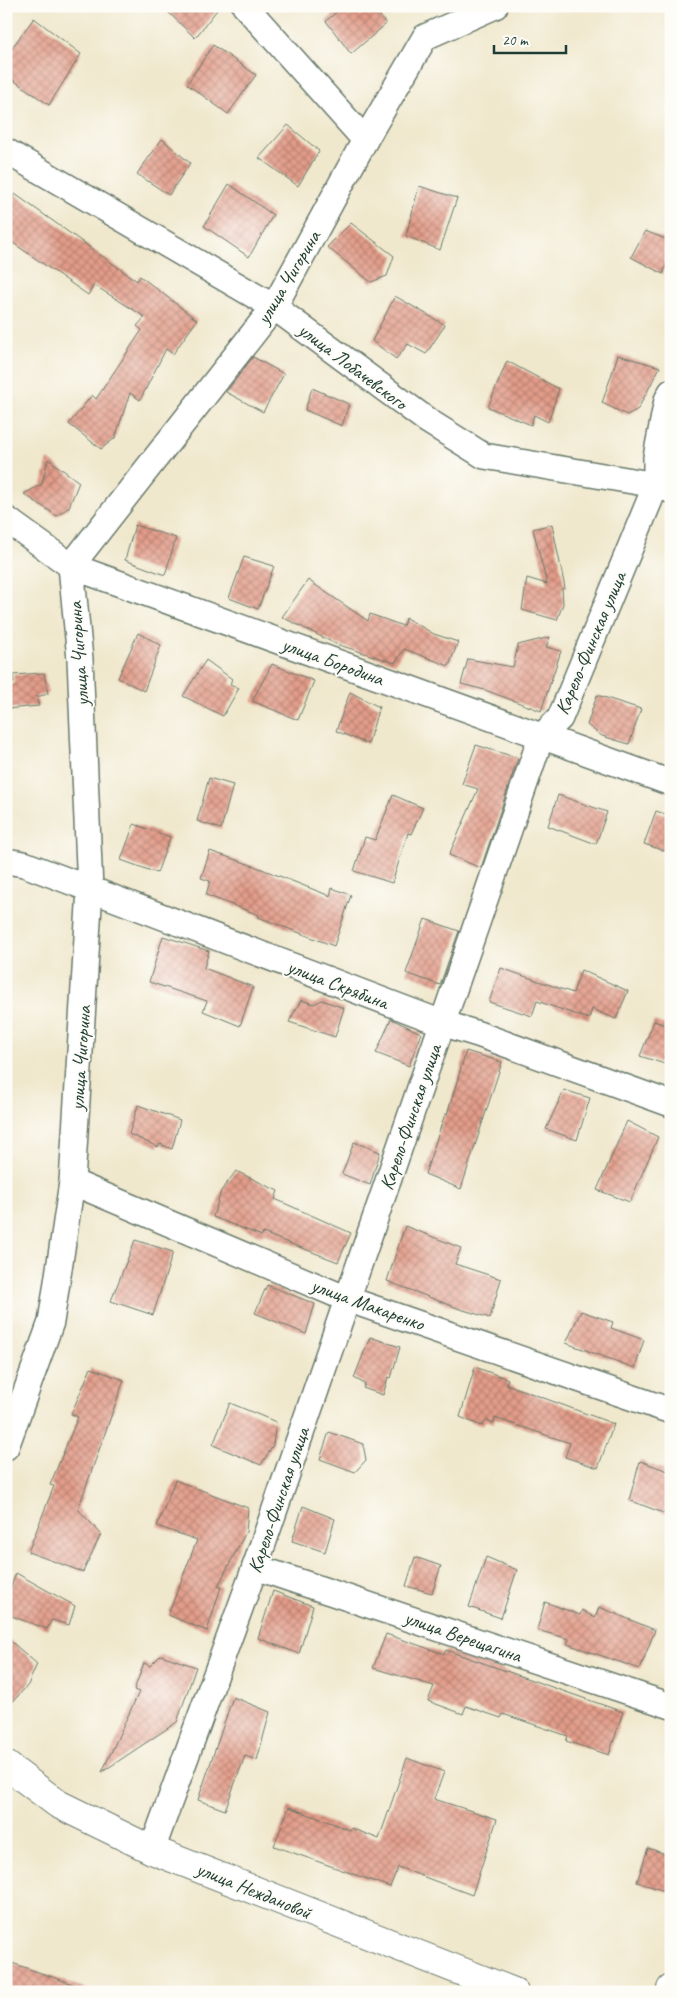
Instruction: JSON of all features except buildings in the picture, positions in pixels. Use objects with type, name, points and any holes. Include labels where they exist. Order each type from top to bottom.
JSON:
[{"type":"highway","name":"улица Неждановой","points":[[6,1764],[58,1804],[152,1850],[484,1982],[514,1992]]},
{"type":"street","points":[[245,6],[366,140]]},
{"type":"street","name":"улица Чигорина","points":[[6,1447],[51,1322],[72,1182],[90,889],[80,659],[71,566],[274,307],[425,37],[495,6]]},
{"type":"street","name":"улица Лобачевского","points":[[6,151],[274,307],[428,421],[484,456],[663,488]]},
{"type":"street","name":"Карело-Финская улица","points":[[152,1850],[255,1567],[541,737],[560,718],[663,488],[656,457],[665,409],[671,392]]},
{"type":"street","name":"улица Бородина","points":[[6,519],[71,566],[671,783]]},
{"type":"street","name":"улица Скрябина","points":[[6,861],[24,864],[442,1023],[478,1034],[671,1104]]},
{"type":"street","name":"улица Макаренко","points":[[72,1182],[348,1299],[671,1411]]},
{"type":"street","name":"улица Верещагина","points":[[255,1567],[671,1706]]}]
